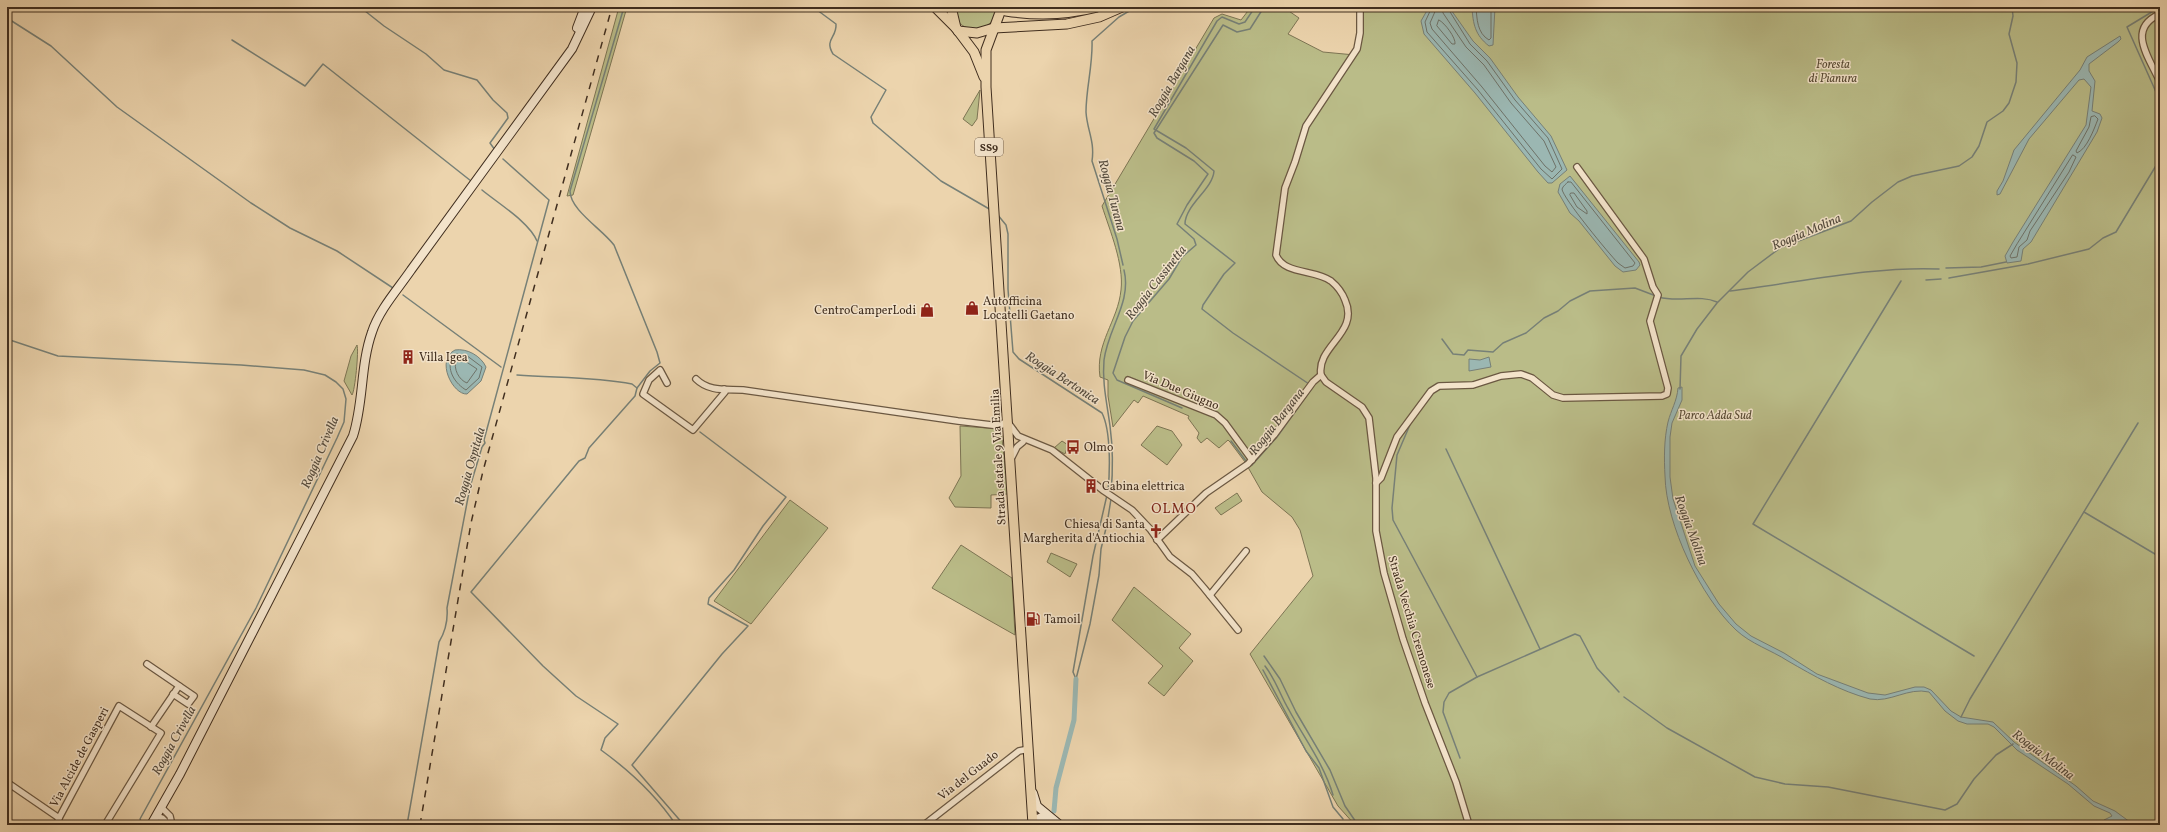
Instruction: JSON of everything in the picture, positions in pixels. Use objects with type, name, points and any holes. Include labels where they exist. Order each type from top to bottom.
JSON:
[{"type":"main road","points":[[554,73],[569,47],[585,7]]},
{"type":"main road","points":[[151,825],[354,436],[360,412],[364,367],[372,330],[386,306],[411,270],[577,40],[592,7]]},
{"type":"main road","name":"Strada statale 9 Via Emilia","points":[[935,7],[957,30],[974,52],[982,68],[986,87]]},
{"type":"main road","points":[[951,7],[957,30],[977,34],[994,28],[1067,24],[1099,17],[1122,7]]},
{"type":"main road","points":[[1038,7],[1050,7]]},
{"type":"main road","points":[[1004,9],[1058,14],[1098,7]]},
{"type":"main road","name":"Strada statale 9 Via Emilia","points":[[1004,9],[994,28],[986,50],[986,87],[1006,423],[1011,442],[1031,786],[1035,824]]},
{"type":"main road","points":[[1031,786],[1037,806],[1060,825]]},
{"type":"main road","points":[[1035,824],[1042,817],[1048,816]]},
{"type":"street","points":[[1157,540],[1206,493],[1236,474],[1252,460],[1274,435],[1313,382],[1321,375],[1323,362],[1347,324],[1349,314],[1347,304],[1339,289],[1328,278],[1284,265],[1278,259],[1276,250],[1285,188],[1306,126],[1357,49],[1360,33],[1360,7]]},
{"type":"street","points":[[2160,14],[2144,25],[2141,34],[2160,82]]},
{"type":"street","points":[[1376,483],[1381,478],[1397,437],[1432,392],[1440,386],[1473,385],[1501,376],[1521,374],[1532,378],[1553,395],[1563,398],[1665,396],[1668,392],[1650,321],[1657,298],[1644,259],[1577,167]]},
{"type":"street","points":[[666,383],[660,370],[649,380],[643,394],[693,430],[725,392],[724,389]]},
{"type":"street","name":"Strada Vecchia Cremonese","points":[[1321,375],[1326,382],[1358,404],[1370,422],[1376,483],[1376,531],[1387,584],[1403,639],[1438,738],[1454,777],[1470,825]]},
{"type":"street","points":[[696,379],[705,387],[744,390],[958,422],[1006,423],[1024,440]]},
{"type":"street","name":"Via Due Giugno","points":[[1128,380],[1216,415],[1225,423],[1252,460]]},
{"type":"street","points":[[1011,442],[1017,437],[1052,450],[1138,516],[1170,557],[1192,574],[1238,630]]},
{"type":"street","points":[[1011,459],[1015,450],[1024,440]]},
{"type":"street","points":[[1210,595],[1246,551]]},
{"type":"street","points":[[147,664],[194,696],[188,704],[173,694]]},
{"type":"street","points":[[105,825],[160,733],[151,726],[179,686]]},
{"type":"street","name":"Via Alcide de Gasperi","points":[[57,825],[59,818],[119,706],[151,726]]},
{"type":"street","name":"Via del Guado","points":[[924,825],[1019,750],[1029,749]]},
{"type":"street","points":[[8,783],[59,818]]},
{"type":"street","points":[[161,807],[170,816],[171,825]]},
{"type":"street","points":[[156,816],[171,825]]},
{"type":"green space","points":[[619,7],[627,7],[573,195],[567,196]]},
{"type":"green space","points":[[954,7],[998,7],[996,15],[989,24],[976,29],[966,27],[959,22]]},
{"type":"green space","name":"Parco Adda Sud","points":[[1251,7],[1283,7],[1299,18],[1288,34],[1323,52],[1355,55],[1362,7],[2160,7],[2160,825],[1355,825],[1338,806],[1250,654],[1313,576],[1300,530],[1292,517],[1262,492],[1245,462],[1230,442],[1228,440],[1219,448],[1207,438],[1201,443],[1197,438],[1199,433],[1188,418],[1189,416],[1143,396],[1138,403],[1134,400],[1113,427],[1108,396],[1108,380],[1100,377],[1099,365],[1101,353],[1116,312],[1121,290],[1120,269],[1116,248],[1102,206],[1214,18],[1222,14],[1241,20]]},
{"type":"green space","points":[[980,90],[977,119],[972,126],[963,119]]},
{"type":"green space","points":[[357,345],[356,370],[352,395],[344,381],[351,356]]},
{"type":"green space","points":[[960,426],[1001,429],[1008,494],[991,495],[991,508],[955,507],[949,498],[961,476]]},
{"type":"green space","points":[[1157,426],[1172,431],[1182,445],[1167,465],[1141,445]]},
{"type":"green space","points":[[1062,441],[1068,445],[1065,454],[1054,448]]},
{"type":"green space","points":[[1237,493],[1242,501],[1221,515],[1215,508]]},
{"type":"green space","points":[[790,500],[828,528],[751,624],[714,601]]},
{"type":"green space","points":[[961,545],[1012,578],[1015,635],[932,588]]},
{"type":"green space","points":[[1051,553],[1077,564],[1070,577],[1047,562]]},
{"type":"green space","points":[[1134,587],[1191,634],[1179,648],[1193,661],[1164,696],[1148,683],[1163,666],[1112,620]]},
{"type":"water","points":[[1429,7],[1449,7],[1473,41],[1490,58],[1518,97],[1551,136],[1567,170],[1552,183],[1548,183],[1538,172],[1475,93],[1424,34],[1421,21]]},
{"type":"water","points":[[1472,7],[1495,7],[1493,45],[1489,46],[1484,42],[1478,33],[1474,24]]},
{"type":"water","points":[[2120,36],[2121,39],[2118,42],[2089,64],[2089,71],[2095,81],[2092,111],[2100,114],[2102,118],[2097,132],[2031,242],[2023,249],[2021,261],[2007,263],[2005,256],[2013,242],[2086,125],[2091,87],[2084,79],[2079,80],[2029,139],[2000,194],[1997,195],[1997,191],[2003,181],[2014,150],[2080,70],[2087,57]]},
{"type":"water","points":[[1570,176],[1639,262],[1640,265],[1636,270],[1623,272],[1615,266],[1579,221],[1570,213],[1558,192],[1560,184]]},
{"type":"water","points":[[455,350],[464,350],[477,356],[486,367],[481,381],[467,394],[456,389],[448,376],[446,369],[446,361],[449,355]]},
{"type":"water","points":[[1489,357],[1491,367],[1469,371],[1469,359],[1480,360]]},
{"type":"water","points":[[1682,387],[1682,400],[1672,423],[1670,437],[1670,477],[1673,499],[1695,566],[1719,604],[1736,624],[1751,636],[1784,653],[1817,674],[1868,693],[1885,695],[1915,687],[1924,687],[1931,690],[1951,711],[1961,717],[1993,722],[2014,742],[2076,786],[2093,801],[2115,811],[2134,825],[2102,825],[2104,820],[2112,816],[2110,813],[2094,806],[2068,784],[2017,750],[1994,727],[1988,724],[1967,724],[1958,721],[1945,711],[1929,692],[1921,691],[1906,693],[1877,700],[1859,696],[1817,678],[1755,643],[1736,630],[1710,599],[1698,580],[1679,538],[1667,495],[1664,463],[1666,435],[1668,422],[1678,388]]},
{"type":"waterway","name":"Roggia Ospitala","points":[[360,7],[384,26],[426,54],[444,70],[477,80],[493,100],[507,113],[508,118],[490,143],[495,150]]},
{"type":"waterway","points":[[624,7],[570,191],[571,198],[575,205],[614,245],[657,352],[660,363],[650,371],[637,388]]},
{"type":"waterway","name":"Roggia Bertonica","points":[[813,7],[836,24],[836,29],[830,42],[833,54],[886,90],[871,117],[873,123],[941,181],[991,210]]},
{"type":"waterway","name":"Roggia Turana","points":[[1123,265],[1117,239],[1092,161],[1092,141],[1086,112],[1086,103],[1092,41],[1119,17],[1136,7]]},
{"type":"waterway","name":"Roggia Bargana","points":[[1255,7],[1245,22],[1239,24],[1222,17],[1217,21],[1154,129],[1186,148],[1214,171],[1209,184],[1189,210],[1185,224],[1235,263],[1224,274],[1203,305],[1202,309],[1233,333],[1309,384]]},
{"type":"waterway","name":"Roggia Cassinetta","points":[[1182,408],[1117,380],[1113,373],[1125,337],[1133,321],[1169,279],[1182,257],[1196,245],[1194,239],[1177,224],[1187,205],[1208,174],[1194,161],[1157,138],[1154,133],[1223,25],[1237,32],[1250,29],[1264,7]]},
{"type":"waterway","name":"Roggia Molina","points":[[1680,389],[1681,356],[1697,329],[1717,303],[1748,272],[1780,248],[1851,221],[1872,202],[1898,182],[1912,176],[1959,166],[1972,157],[1979,146],[1987,122],[2003,111],[2009,103],[2016,82],[2017,63],[2009,34],[2013,16],[2012,7]]},
{"type":"waterway","points":[[2160,7],[2127,27],[2160,101]]},
{"type":"waterway","points":[[7,18],[51,46],[117,107],[251,203],[290,228],[337,251],[393,288]]},
{"type":"waterway","points":[[232,40],[305,86],[323,64],[471,181]]},
{"type":"waterway","name":"Roggia Ospitala","points":[[407,825],[439,642],[446,626],[447,608],[470,487],[482,447],[485,443],[484,440],[549,200],[503,159]]},
{"type":"waterway","points":[[1949,278],[2028,264],[2089,249],[2103,238],[2116,232],[2160,159]]},
{"type":"waterway","points":[[482,190],[521,220],[537,241]]},
{"type":"waterway","name":"Roggia Bertonica","points":[[997,214],[1006,225],[1008,234],[1008,289],[1013,352],[1019,359],[1102,413],[1108,440],[1108,491]]},
{"type":"waterway","points":[[1946,268],[1981,267],[2006,262]]},
{"type":"waterway","points":[[1730,291],[1887,270],[1939,269]]},
{"type":"waterway","name":"Roggia Turana","points":[[1111,493],[1112,451],[1104,385],[1104,360],[1106,348],[1125,293],[1126,282],[1124,270]]},
{"type":"waterway","points":[[1926,280],[1941,279]]},
{"type":"waterway","points":[[1901,281],[1753,524],[1974,656]]},
{"type":"waterway","points":[[1442,339],[1453,354],[1464,355],[1468,350],[1493,352],[1503,343],[1526,333],[1544,318],[1558,311],[1570,301],[1590,291],[1635,288],[1656,296]]},
{"type":"waterway","points":[[403,295],[501,367]]},
{"type":"waterway","points":[[1659,297],[1666,299],[1696,298],[1717,302]]},
{"type":"waterway","name":"Roggia Crivella","points":[[7,339],[58,356],[241,365],[304,370],[325,375],[336,382],[343,389],[346,399],[344,422],[256,608],[140,819],[143,825]]},
{"type":"waterway","points":[[517,375],[603,380],[632,384],[637,388],[635,396],[589,448],[585,458],[579,461],[471,592],[543,666],[576,696],[618,724],[605,738],[601,750],[642,784],[676,825]]},
{"type":"waterway","name":"Roggia Bargana","points":[[1252,465],[1277,437],[1313,387]]},
{"type":"waterway","points":[[1412,420],[1397,455],[1392,508],[1393,520],[1477,677]]},
{"type":"waterway","points":[[1961,717],[1970,699],[2138,423]]},
{"type":"waterway","name":"Roggia Ospitala","points":[[684,825],[632,765],[722,654],[748,626],[708,604],[709,598],[734,570],[763,526],[786,497],[700,432]]},
{"type":"waterway","name":"Roggia Cassinetta","points":[[1231,441],[1246,461]]},
{"type":"waterway","points":[[1446,449],[1540,649]]},
{"type":"waterway","name":"Roggia Bertonica","points":[[1076,679],[1073,672],[1093,556],[1107,495]]},
{"type":"waterway","name":"Roggia Turana","points":[[1076,679],[1090,624],[1099,575],[1101,549],[1111,499]]},
{"type":"waterway","points":[[2084,512],[2160,557]]},
{"type":"waterway","points":[[1460,758],[1443,712],[1444,702],[1449,693],[1477,677],[1575,634],[1580,636],[1597,668],[1619,692]]},
{"type":"waterway","points":[[1264,656],[1280,679],[1296,712],[1330,770],[1345,806],[1358,825]]},
{"type":"waterway","points":[[1265,666],[1319,762],[1333,795]]},
{"type":"waterway","points":[[1263,670],[1306,751],[1319,768],[1333,807],[1343,819]]},
{"type":"waterway","points":[[1054,811],[1056,788],[1074,720],[1076,679]]},
{"type":"waterway","points":[[1624,697],[1667,728],[1755,777],[1785,784],[1828,787],[1945,810],[1957,804],[1974,779],[1996,755],[2013,744]]},
{"type":"tunnel","points":[[990,7],[1006,11]]},
{"type":"railway","points":[[420,825],[471,523],[483,471],[612,7]]},
{"type":"place","name":"Autofficina Locatelli Gaetano","points":[[972,308]]},
{"type":"place","name":"CentroCamperLodi","points":[[927,310]]},
{"type":"place","name":"Villa Igea","points":[[408,357]]},
{"type":"place","name":"Olmo","points":[[1073,447]]},
{"type":"place","name":"Cabina elettrica","points":[[1091,486]]},
{"type":"place","name":"Chiesa di Santa Margherita d'Antiochia","points":[[1156,531]]},
{"type":"place","name":"Tamoil","points":[[1033,619]]},
{"type":"district","name":"OLMO","points":[[1174,508]]},
{"type":"park label","name":"Foresta di Pianura","points":[[1833,71]]}]
